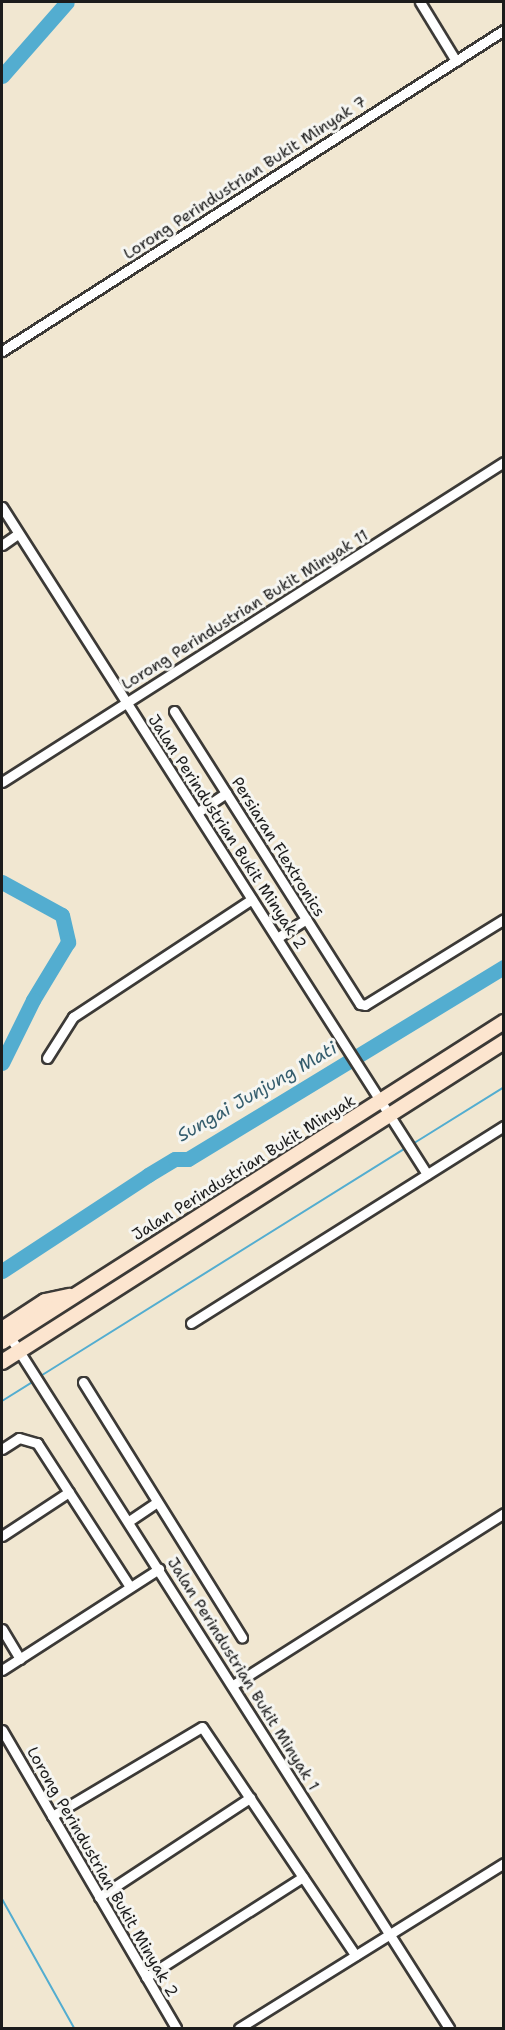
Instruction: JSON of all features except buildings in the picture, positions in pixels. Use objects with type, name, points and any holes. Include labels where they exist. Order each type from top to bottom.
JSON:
[{"type":"main road","name":"Jalan Perindustrian Bukit Minyak","points":[[4,1336],[77,1294],[504,1022]]},
{"type":"main road","name":"Jalan Perindustrian Bukit Minyak","points":[[2,1362],[504,1042]]},
{"type":"street","points":[[420,2],[456,61]]},
{"type":"street","name":"Lorong Perindustrian Bukit Minyak 7","points":[[2,351],[504,30]]},
{"type":"street","name":"Lorong Perindustrian Bukit Minyak 11","points":[[2,782],[504,462]]},
{"type":"street","name":"Jalan Perindustrian Bukit Minyak 2","points":[[2,507],[427,1174]]},
{"type":"street","points":[[2,545],[18,534]]},
{"type":"street","name":"Persiaran Flextronics","points":[[174,711],[361,1003],[504,919]]},
{"type":"street","points":[[198,812],[226,793]]},
{"type":"street","points":[[47,1058],[73,1017],[252,899]]},
{"type":"street","points":[[277,938],[306,920]]},
{"type":"street","points":[[191,1323],[504,1126]]},
{"type":"street","name":"Jalan Perindustrian Bukit Minyak 1","points":[[4,1336],[19,1351],[32,1370],[449,2028]]},
{"type":"street","name":"Jalan Perindustrian Bukit Minyak 1","points":[[83,1382],[242,1637]]},
{"type":"street","points":[[2,1449],[19,1438],[37,1443],[130,1587]]},
{"type":"street","points":[[2,1536],[69,1492]]},
{"type":"street","points":[[129,1521],[157,1502]]},
{"type":"street","points":[[232,1684],[504,1513]]},
{"type":"street","points":[[2,1670],[159,1569]]},
{"type":"street","points":[[2,1629],[20,1659]]},
{"type":"street","points":[[52,1816],[202,1727],[355,1955]]},
{"type":"street","name":"Lorong Perindustrian Bukit Minyak 2","points":[[2,1730],[176,2028]]},
{"type":"street","points":[[99,1897],[250,1798]]},
{"type":"street","points":[[239,2028],[504,1863]]},
{"type":"street","points":[[146,1977],[303,1877]]},
{"type":"waterway","points":[[2,76],[67,2]]},
{"type":"waterway","points":[[2,882],[62,915],[68,942],[33,1000],[2,1063]]},
{"type":"waterway","name":"Sungai Junjung Mati","points":[[2,1271],[148,1175],[175,1159],[188,1159],[504,967]]},
{"type":"waterway","points":[[411,1145],[504,1087]]},
{"type":"waterway","points":[[39,1377],[406,1148]]},
{"type":"waterway","points":[[2,1401],[35,1380]]},
{"type":"waterway","points":[[2,1899],[74,2028]]}]
